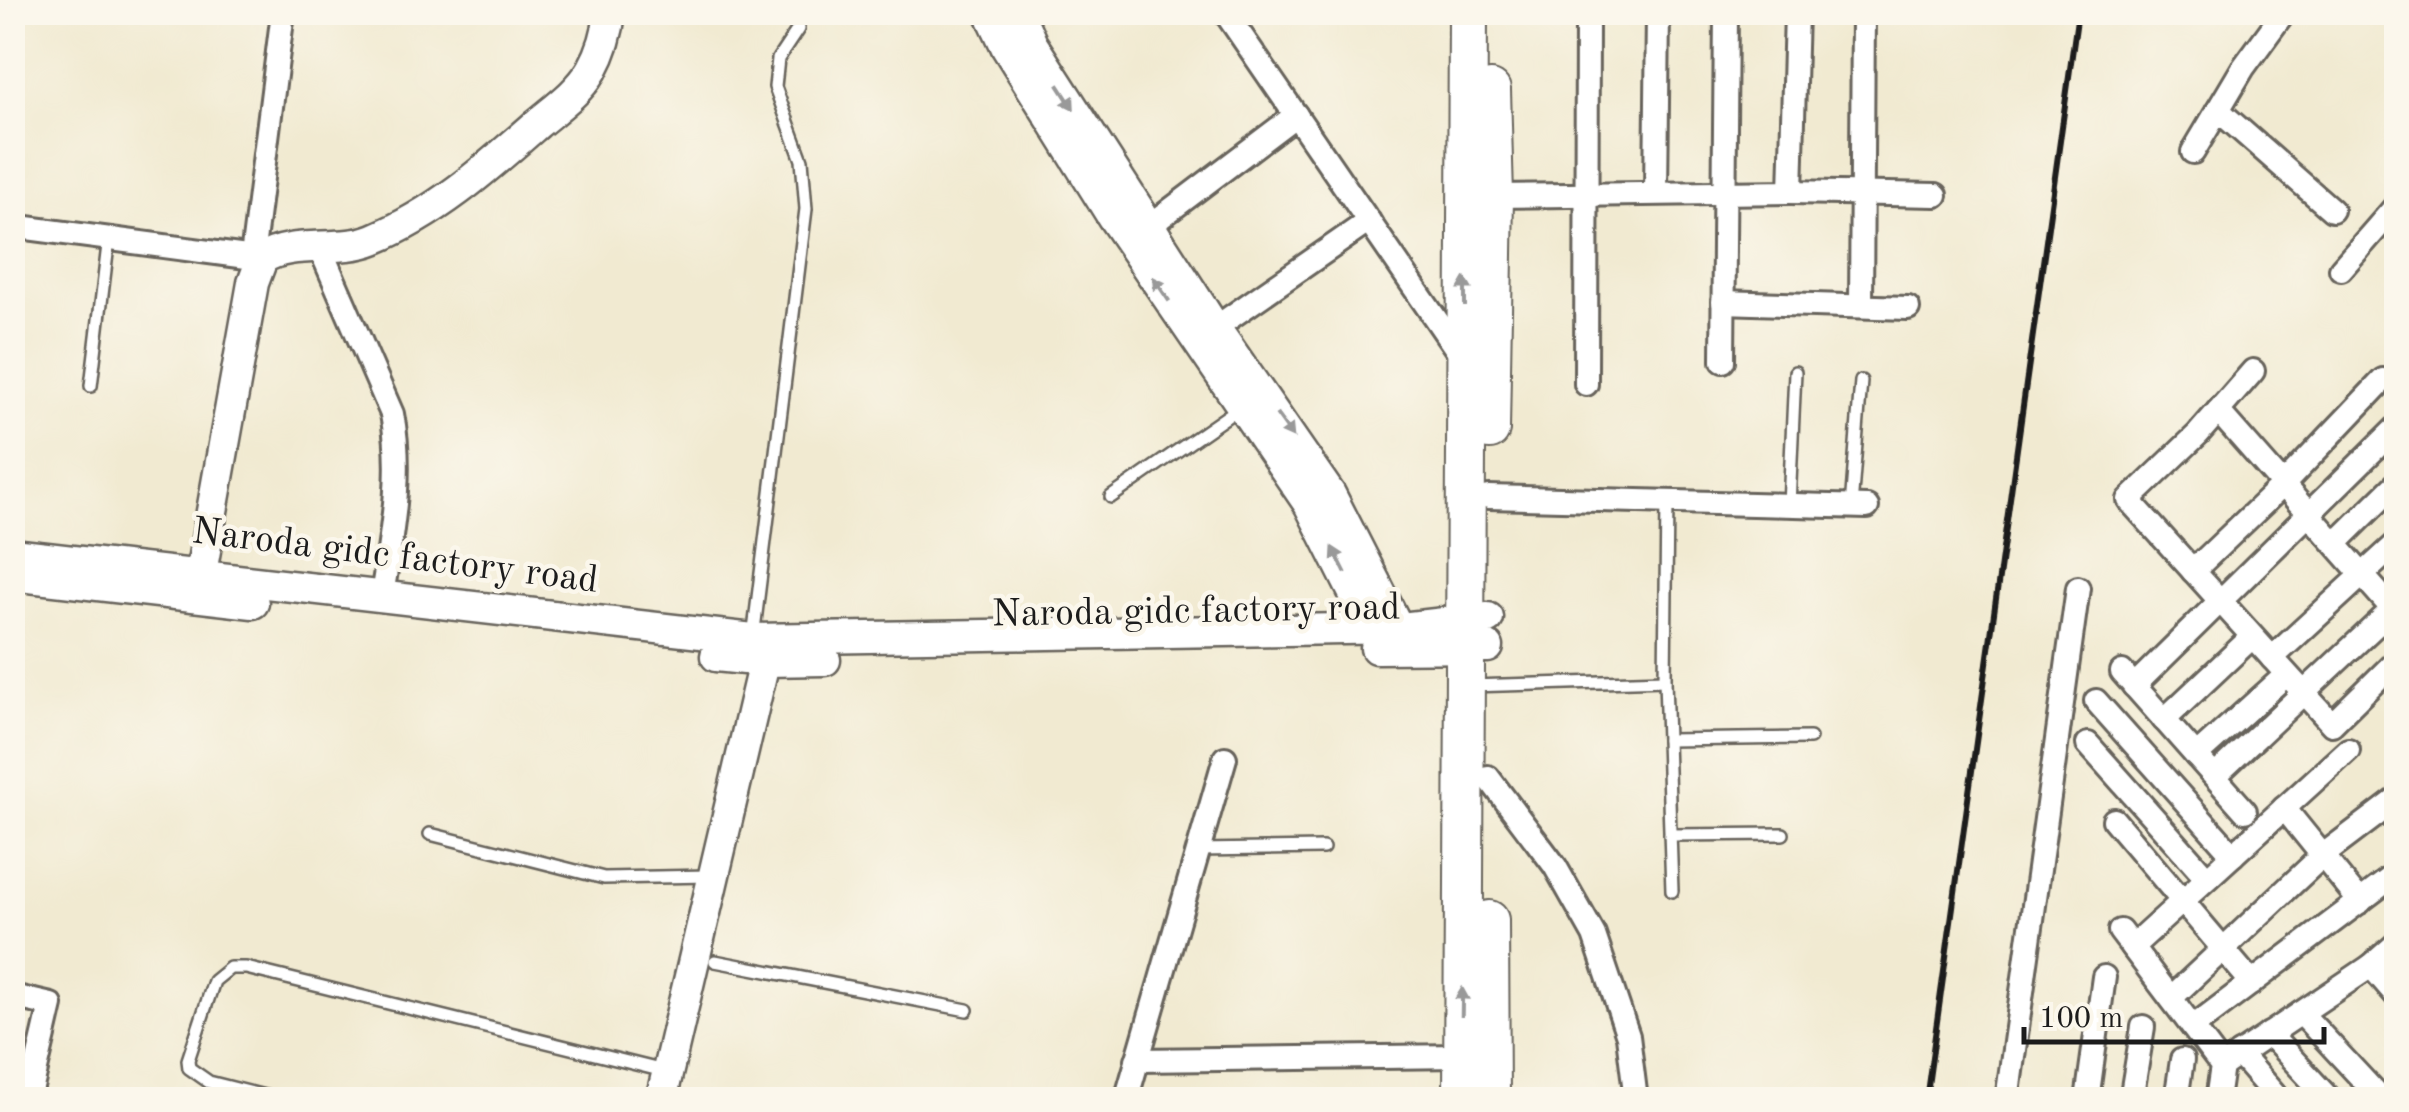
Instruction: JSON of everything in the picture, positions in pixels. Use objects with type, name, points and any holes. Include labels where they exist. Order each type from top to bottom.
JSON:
[{"type":"main road","points":[[1462,1100],[1477,686],[1465,361],[1468,12]]},
{"type":"main road","points":[[1476,633],[1490,497],[1494,196],[1490,12]]},
{"type":"main road","points":[[1477,686],[1488,776],[1490,1100]]},
{"type":"street","points":[[199,586],[257,258],[283,12]]},
{"type":"street","points":[[12,226],[257,258],[282,250],[345,247],[374,239],[460,191],[566,100],[590,74],[604,46],[610,12]]},
{"type":"street","points":[[990,12],[1008,48],[1112,216],[1309,504],[1391,638]]},
{"type":"street","points":[[1018,12],[1032,44],[1148,227],[1330,494],[1391,638]]},
{"type":"street","points":[[1225,12],[1465,361]]},
{"type":"street","points":[[1586,384],[1587,12]]},
{"type":"street","points":[[1656,193],[1658,12]]},
{"type":"street","points":[[1724,362],[1726,12]]},
{"type":"street","points":[[1791,192],[1796,12]]},
{"type":"street","points":[[1861,306],[1862,12]]},
{"type":"street","points":[[2193,152],[2243,68],[2284,12]]},
{"type":"street","points":[[2218,110],[2332,210]]},
{"type":"street","points":[[1148,227],[1296,114]]},
{"type":"street","points":[[1494,196],[1724,192],[1936,196]]},
{"type":"street","points":[[2341,270],[2396,206]]},
{"type":"street","points":[[1215,328],[1369,220]]},
{"type":"street","points":[[320,248],[392,414],[397,438],[398,472],[382,596]]},
{"type":"street","points":[[1724,302],[1908,308]]},
{"type":"street","points":[[2252,371],[2130,500],[2332,724],[2396,661]]},
{"type":"street","points":[[2193,571],[2383,380]]},
{"type":"street","points":[[2214,776],[2396,610],[2218,410]]},
{"type":"street","points":[[2245,812],[2128,679],[2221,601],[2396,428]]},
{"type":"street","points":[[2336,543],[2396,484]]},
{"type":"street","points":[[1490,497],[1859,507]]},
{"type":"street","points":[[2196,756],[2396,544]]},
{"type":"street","name":"Naroda gidc factory road","points":[[12,554],[199,586],[240,582],[382,596],[773,649]]},
{"type":"street","name":"Naroda gidc factory road","points":[[12,575],[199,586],[773,649],[1391,638],[1476,633]]},
{"type":"street","points":[[2007,1100],[2078,588]]},
{"type":"street","points":[[2164,720],[2252,637]]},
{"type":"street","points":[[670,1090],[716,876],[773,649]]},
{"type":"street","points":[[670,1090],[715,961],[773,649]]},
{"type":"street","points":[[2096,701],[2233,855]]},
{"type":"street","points":[[2088,744],[2207,878]]},
{"type":"street","points":[[2279,1100],[2193,1027],[2126,939],[2183,900],[2348,750]]},
{"type":"street","points":[[1126,1100],[1225,758]]},
{"type":"street","points":[[1488,776],[1556,866],[1594,935],[1628,1036],[1636,1100]]},
{"type":"street","points":[[2171,998],[2322,856],[2396,800]]},
{"type":"street","points":[[2284,808],[2360,902]]},
{"type":"street","points":[[2114,820],[2252,983]]},
{"type":"street","points":[[2193,1027],[2396,874]]},
{"type":"street","points":[[2217,1100],[2231,1060],[2372,966],[2396,944]]},
{"type":"street","points":[[2372,966],[2396,994]]},
{"type":"street","points":[[2087,1100],[2104,977]]},
{"type":"street","points":[[12,996],[52,1005],[29,1100]]},
{"type":"street","points":[[2301,1013],[2382,1100]]},
{"type":"street","points":[[2131,1100],[2142,1027]]},
{"type":"street","points":[[2269,1034],[2330,1100]]},
{"type":"street","points":[[1137,1060],[1462,1056]]},
{"type":"street","points":[[2176,1100],[2182,1060]]},
{"type":"lane","points":[[773,649],[806,209],[802,160],[775,87],[778,60],[798,29],[797,12]]},
{"type":"lane","points":[[91,386],[108,237]]},
{"type":"lane","points":[[1789,505],[1794,372]]},
{"type":"lane","points":[[1859,507],[1860,381]]},
{"type":"lane","points":[[1110,497],[1243,405]]},
{"type":"lane","points":[[1667,502],[1665,680],[1672,891]]},
{"type":"lane","points":[[1477,686],[1665,680]]},
{"type":"lane","points":[[1667,740],[1810,738]]},
{"type":"lane","points":[[430,834],[604,878],[716,876]]},
{"type":"lane","points":[[1670,834],[1784,834]]},
{"type":"lane","points":[[1198,850],[1323,848]]},
{"type":"lane","points":[[715,961],[967,1010]]},
{"type":"lane","points":[[280,1100],[209,1082],[189,1068],[188,1060],[214,981],[230,968],[246,968],[670,1090]]},
{"type":"railway","points":[[1926,1100],[2078,12]]}]
